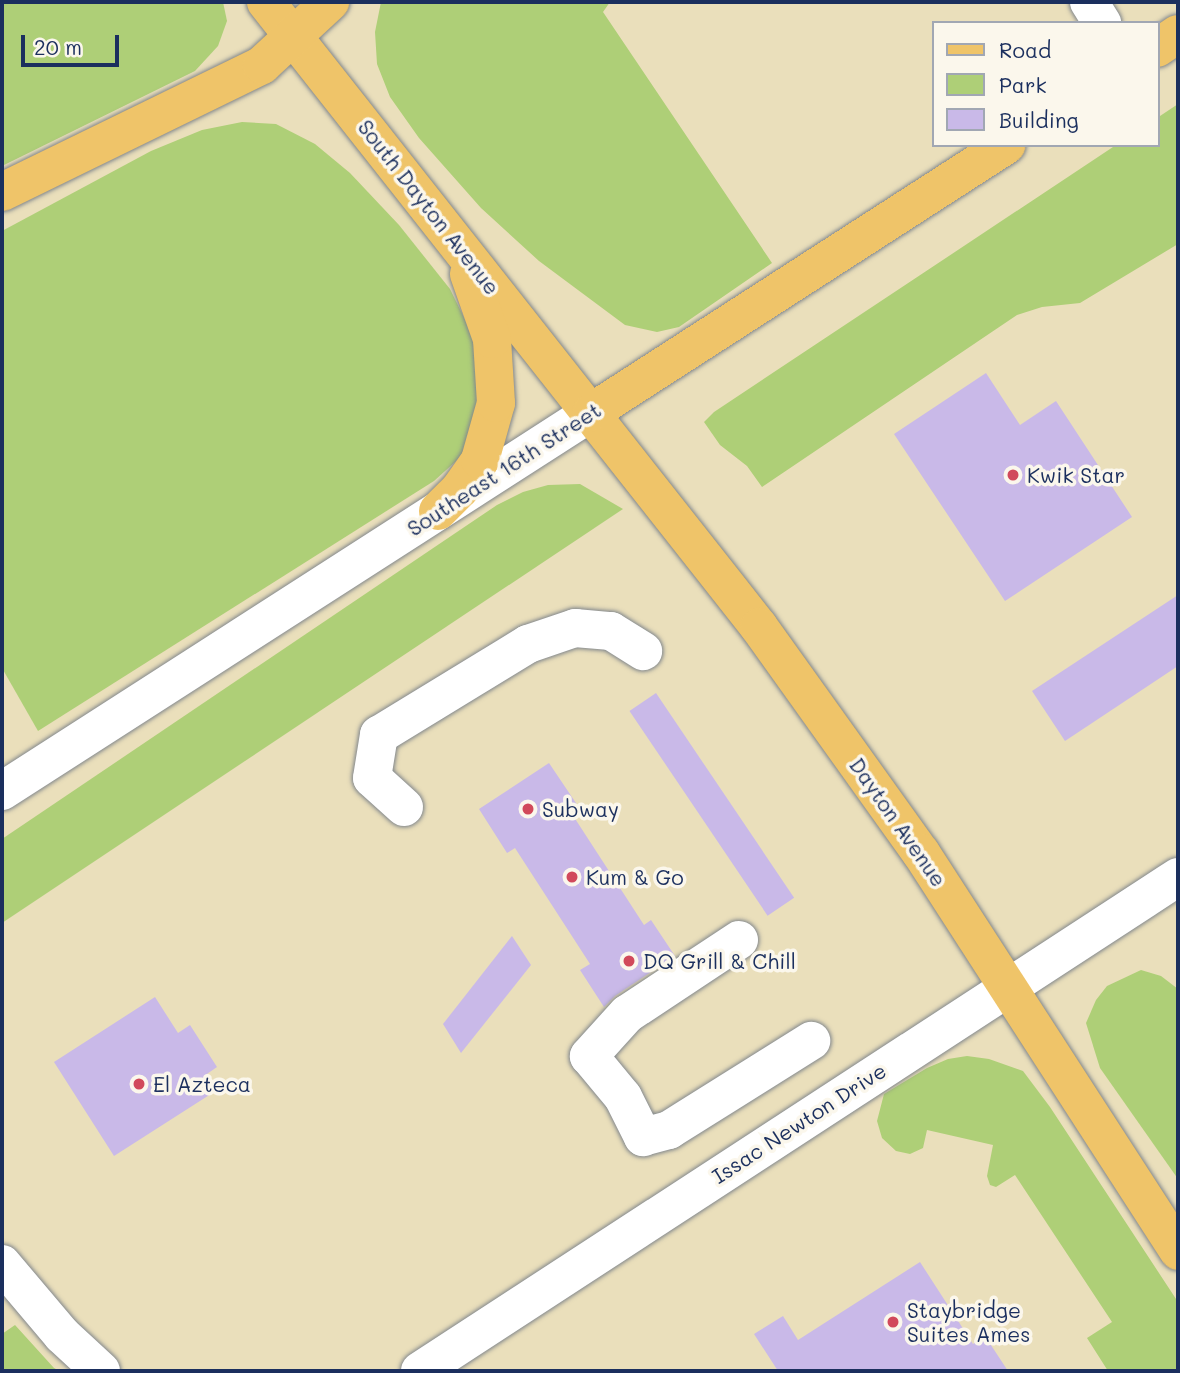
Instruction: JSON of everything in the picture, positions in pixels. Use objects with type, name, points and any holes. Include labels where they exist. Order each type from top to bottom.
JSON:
[{"type":"main road","name":"South Dayton Avenue","points":[[267,2],[592,412]]},
{"type":"main road","points":[[2,192],[262,65],[330,2]]},
{"type":"main road","points":[[1159,47],[1178,34]]},
{"type":"main road","name":"Southeast 16th Street","points":[[592,412],[1003,147]]},
{"type":"main road","points":[[438,510],[460,489],[480,460],[496,403],[492,339],[475,288],[446,228]]},
{"type":"main road","name":"Dayton Avenue","points":[[592,412],[759,627],[921,853],[1009,985],[1178,1251]]},
{"type":"street","points":[[1089,2],[1101,21]]},
{"type":"street","name":"Southeast 16th Street","points":[[2,792],[592,412]]},
{"type":"street","points":[[404,807],[372,778],[379,735],[528,644],[575,628],[611,631],[643,651]]},
{"type":"street","name":"Issac Newton Drive","points":[[420,1371],[1178,877]]},
{"type":"street","points":[[739,940],[627,1014],[589,1056],[623,1097],[643,1137],[669,1130],[811,1041]]},
{"type":"street","points":[[2,1264],[62,1335],[101,1371]]},
{"type":"green space","points":[[2,2],[223,2],[227,21],[218,46],[195,71],[2,166]]},
{"type":"green space","points":[[381,2],[610,2],[603,12],[772,263],[679,327],[657,332],[625,325],[539,261],[481,208],[419,138],[390,97],[377,64],[375,32]]},
{"type":"green space","points":[[1178,104],[1178,244],[1080,303],[1042,307],[1017,315],[762,487],[747,466],[720,445],[704,422],[714,412],[1113,147],[1159,147],[1159,117]]},
{"type":"green space","points":[[242,122],[276,124],[315,144],[350,173],[399,225],[450,289],[476,342],[480,372],[476,443],[434,481],[38,731],[2,668],[2,231],[151,151],[202,130]]},
{"type":"green space","points":[[580,484],[623,509],[2,923],[2,839],[497,505],[523,492],[548,485]]},
{"type":"green space","points":[[1141,970],[1161,976],[1178,989],[1178,1179],[1100,1068],[1086,1023],[1096,1000],[1107,986]]},
{"type":"green space","points":[[967,1056],[989,1059],[1023,1071],[1050,1107],[1178,1302],[1178,1371],[1108,1371],[1087,1338],[1112,1322],[1015,1175],[996,1187],[990,1185],[987,1176],[993,1145],[927,1130],[923,1148],[910,1154],[896,1151],[882,1138],[877,1121],[884,1094],[927,1068],[948,1059]]},
{"type":"green space","points":[[15,1325],[54,1368],[60,1371],[2,1371],[2,1334]]},
{"type":"building","name":"Kwik Star","points":[[986,373],[1020,425],[1056,401],[1132,517],[1005,601],[894,434]]},
{"type":"building","points":[[1178,595],[1178,666],[1065,741],[1032,691]]},
{"type":"building","points":[[656,693],[794,898],[768,916],[629,711]]},
{"type":"building","points":[[549,763],[580,809],[572,814],[644,925],[651,920],[675,956],[615,996],[604,1007],[580,970],[590,964],[515,848],[507,853],[479,809]]},
{"type":"building","points":[[512,936],[531,965],[461,1053],[443,1024]]},
{"type":"building","name":"El Azteca","points":[[155,997],[178,1033],[190,1025],[217,1067],[204,1076],[214,1092],[114,1156],[54,1062]]},
{"type":"building","name":"Staybridge Suites Ames","points":[[920,1262],[973,1344],[985,1336],[1008,1371],[778,1371],[754,1334],[783,1316],[798,1340]]},
{"type":"place","name":"Kwik Star","points":[[1013,475]]},
{"type":"place","name":"Subway","points":[[528,809]]},
{"type":"place","name":"Kum & Go","points":[[572,877]]},
{"type":"place","name":"DQ Grill & Chill","points":[[629,961]]},
{"type":"place","name":"El Azteca","points":[[139,1084]]},
{"type":"place","name":"Staybridge Suites Ames","points":[[893,1322]]}]
